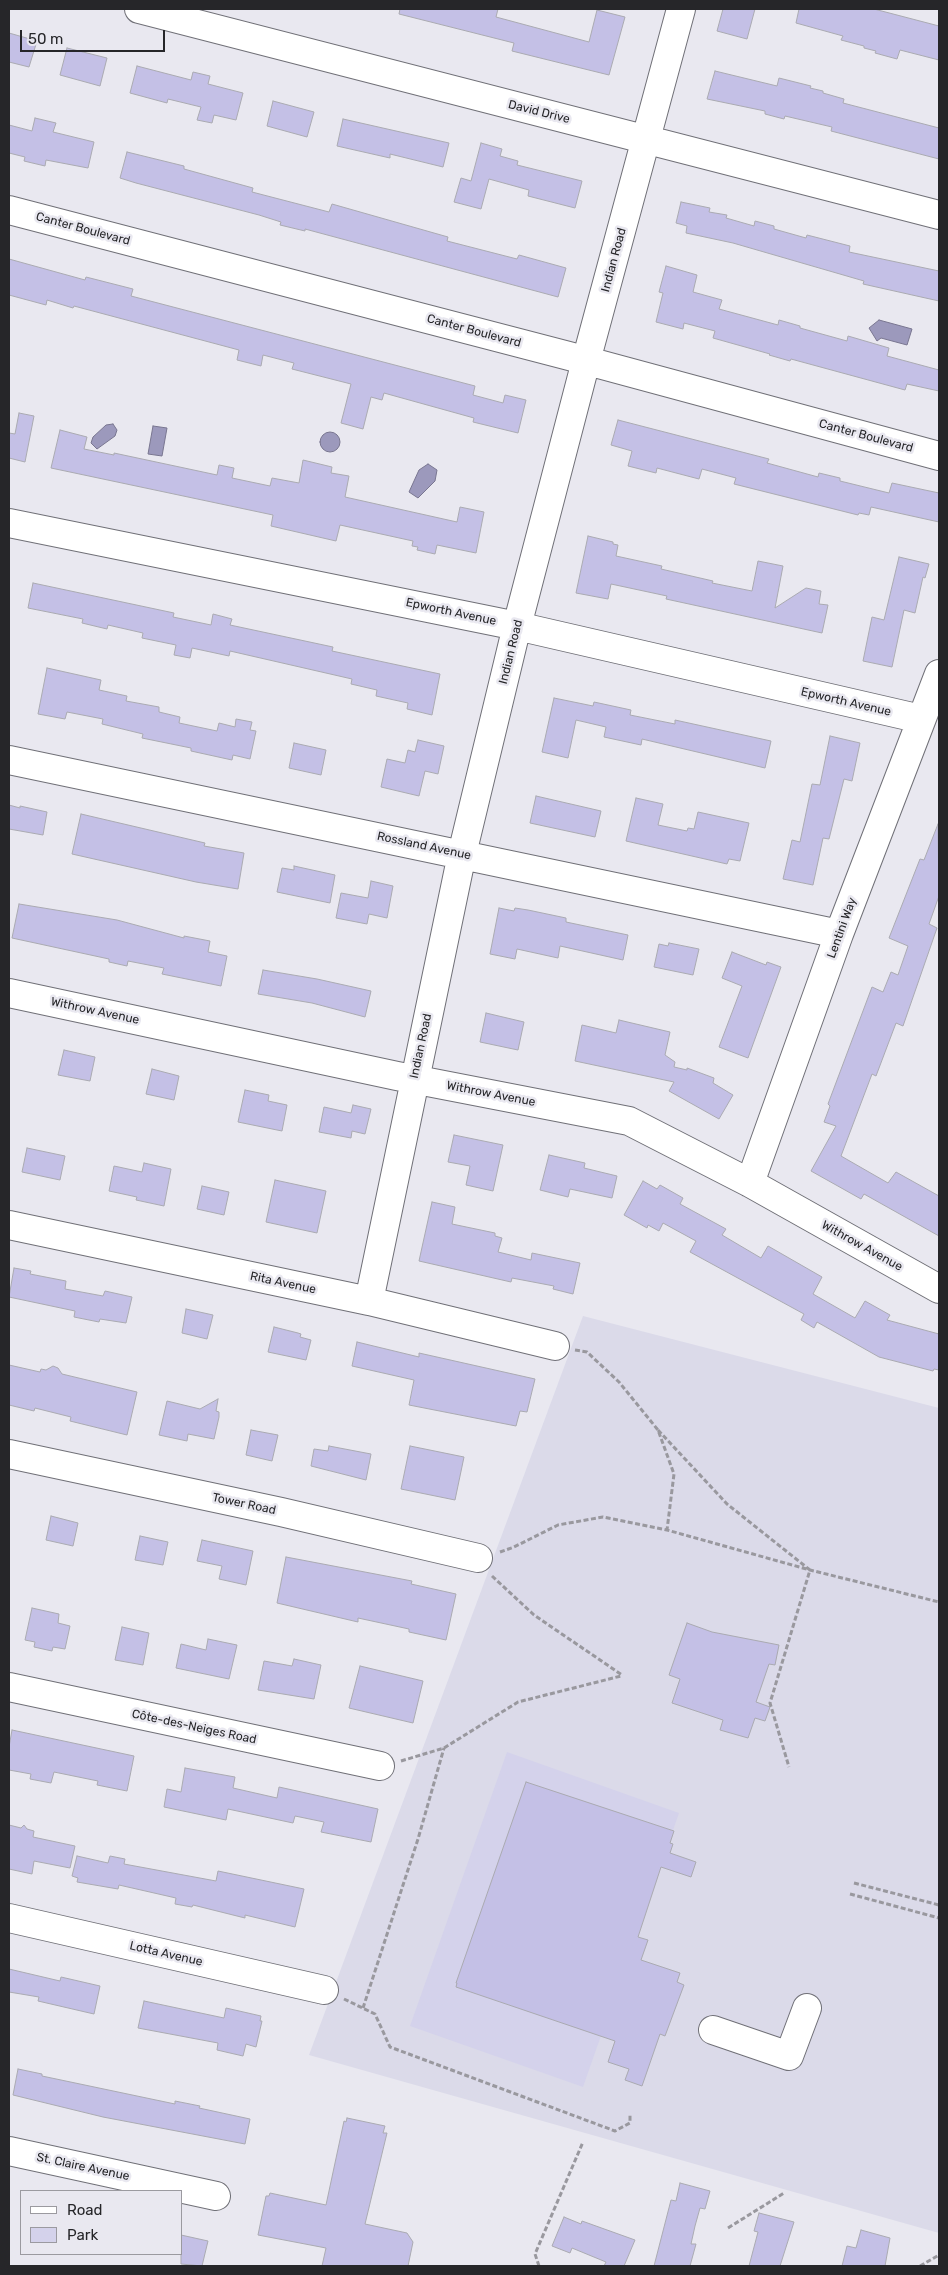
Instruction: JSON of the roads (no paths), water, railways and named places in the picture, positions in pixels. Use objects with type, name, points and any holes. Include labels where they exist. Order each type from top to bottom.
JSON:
[{"type":"street","name":"David Drive","points":[[139,9],[939,215]]},
{"type":"street","name":"Indian Road","points":[[369,1301],[462,854],[586,361],[681,9]]},
{"type":"street","name":"Canter Boulevard","points":[[9,210],[586,361],[939,456]]},
{"type":"street","name":"Epworth Avenue","points":[[9,522],[518,626],[921,719]]},
{"type":"street","name":"Lentini Way","points":[[750,1183],[839,934],[939,674]]},
{"type":"street","name":"Rossland Avenue","points":[[9,760],[839,934]]},
{"type":"street","name":"Withrow Avenue","points":[[9,993],[414,1079],[629,1120],[750,1183],[939,1289]]},
{"type":"street","name":"Rita Avenue","points":[[9,1225],[369,1301],[555,1346]]},
{"type":"street","name":"Tower Road","points":[[9,1454],[281,1512],[478,1558]]},
{"type":"street","name":"Côte-des-Neiges Road","points":[[9,1687],[380,1766]]},
{"type":"street","name":"Lotta Avenue","points":[[9,1918],[324,1990]]},
{"type":"street","points":[[713,2030],[789,2056],[807,2008]]},
{"type":"street","name":"St. Claire Avenue","points":[[9,2151],[216,2196]]}]
